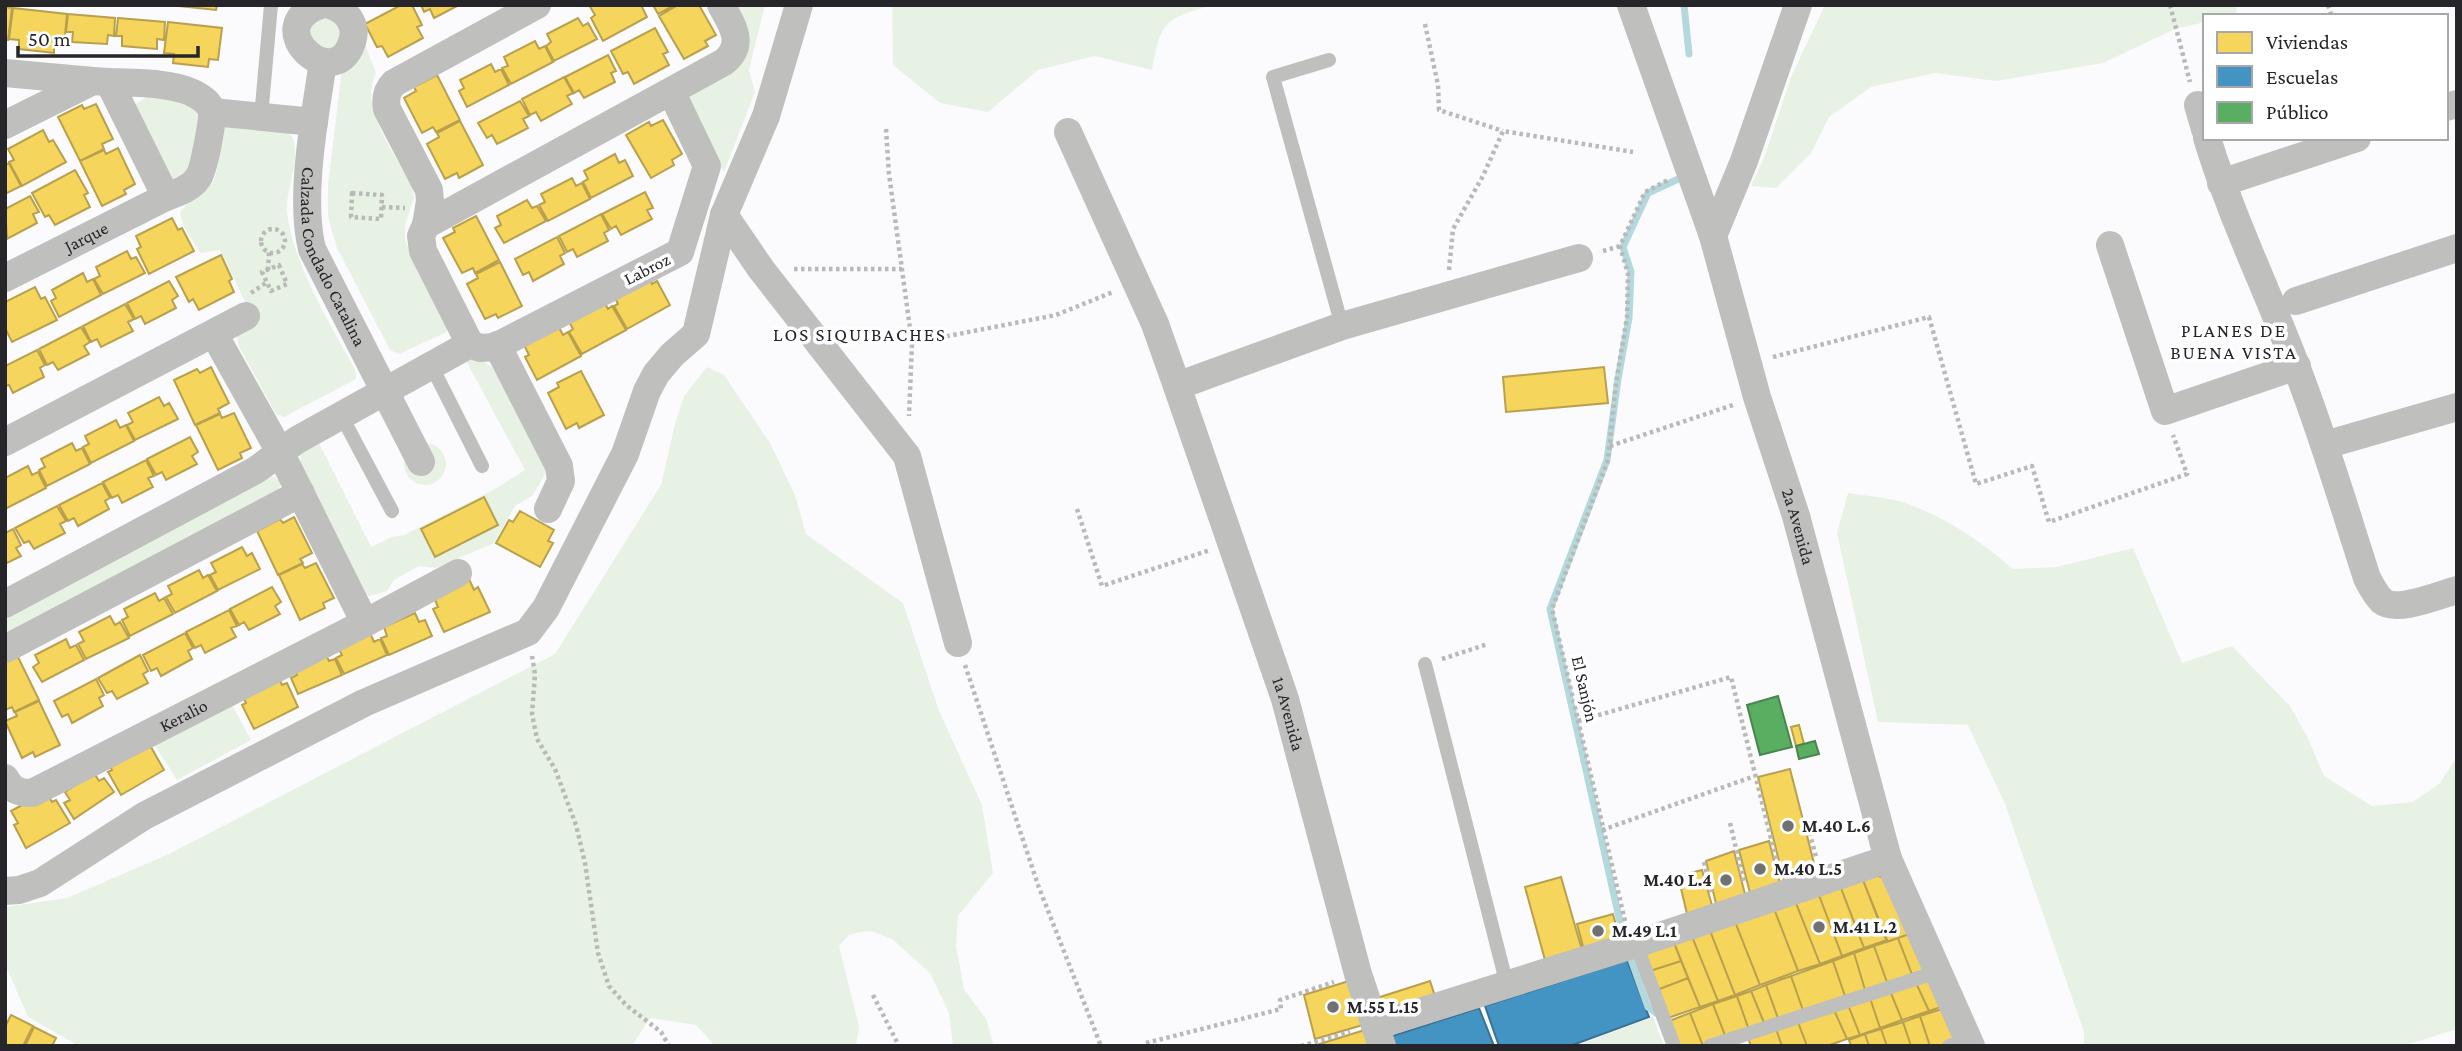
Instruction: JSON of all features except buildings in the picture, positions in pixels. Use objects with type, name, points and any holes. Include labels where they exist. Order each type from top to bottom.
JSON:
[{"type":"street","points":[[320,5],[311,8],[304,15],[297,30],[301,48],[323,62],[340,58],[352,44],[354,36],[350,19],[344,12],[330,5]]},
{"type":"street","points":[[537,5],[394,83],[389,88],[386,102],[431,194],[426,225],[421,236],[423,251],[484,345],[561,474],[558,489],[548,509]]},
{"type":"street","points":[[426,225],[732,55],[735,35],[721,5]]},
{"type":"street","points":[[5,891],[19,890],[40,883],[144,816],[364,703],[528,632],[546,608],[625,454],[647,391],[656,374],[672,355],[696,334],[724,215],[766,116],[799,5]]},
{"type":"street","name":"2a Avenida","points":[[1631,5],[1677,168],[1695,189],[1713,236],[1747,364],[1796,516],[1888,859],[1940,971],[1962,1044]]},
{"type":"street","points":[[1713,236],[1744,161],[1798,5]]},
{"type":"street","name":"Calzada Condado Catalina","points":[[323,62],[314,122],[306,212],[307,229],[317,258],[415,450]]},
{"type":"street","points":[[5,73],[176,88],[201,97],[213,112],[314,122]]},
{"type":"street","points":[[5,125],[101,81]]},
{"type":"street","points":[[101,81],[166,197]]},
{"type":"street","name":"Labroz","points":[[385,391],[431,365],[484,345],[680,252],[707,166],[671,91]]},
{"type":"street","name":"Jarque","points":[[5,278],[193,184],[201,175],[213,112]]},
{"type":"street","name":"1a Avenida","points":[[1068,132],[1155,324],[1285,699],[1358,974],[1378,1036]]},
{"type":"street","points":[[2208,140],[2221,183],[2297,366],[2367,578],[2374,591],[2384,603],[2395,606],[2457,590]]},
{"type":"street","points":[[2221,183],[2351,140]]},
{"type":"street","points":[[724,215],[761,269],[907,456],[958,643]]},
{"type":"street","points":[[2110,245],[2165,411],[2297,366]]},
{"type":"street","points":[[2296,301],[2457,248]]},
{"type":"street","points":[[1177,386],[1342,326],[1579,258]]},
{"type":"street","points":[[5,442],[246,316]]},
{"type":"street","points":[[214,334],[280,452],[365,623]]},
{"type":"street","points":[[5,604],[256,470],[296,440],[385,391]]},
{"type":"street","points":[[2325,445],[2457,407]]},
{"type":"street","points":[[5,649],[301,493]]},
{"type":"street","name":"Keralio","points":[[5,778],[19,793],[32,793],[458,573]]},
{"type":"street","points":[[1378,1036],[1625,942],[1751,906],[1888,859]]},
{"type":"lane","points":[[261,117],[271,5]]},
{"type":"lane","points":[[1329,60],[1273,77],[1342,326]]},
{"type":"lane","points":[[431,365],[482,466]]},
{"type":"lane","points":[[341,415],[392,511]]},
{"type":"lane","points":[[1425,664],[1507,985]]},
{"type":"lane","points":[[1625,942],[1674,1046]]},
{"type":"lane","points":[[1710,1046],[1940,971]]},
{"type":"path","points":[[2169,5],[2201,117]]},
{"type":"path","points":[[1425,24],[1438,85],[1439,110],[1503,131],[1633,152]]},
{"type":"path","points":[[886,128],[889,174],[912,343],[907,456]]},
{"type":"path","points":[[1446,295],[1453,229],[1483,176],[1503,131]]},
{"type":"path","name":"El Sanjón","points":[[1625,942],[1552,609],[1608,460],[1616,383],[1627,317],[1628,274],[1620,246],[1645,192],[1677,168]]},
{"type":"path","points":[[352,193],[382,195],[381,219],[351,217],[352,193]]},
{"type":"path","points":[[275,229],[284,236],[284,244],[280,250],[269,252],[263,247],[262,237],[267,231],[275,229]]},
{"type":"path","points":[[268,270],[269,252]]},
{"type":"path","points":[[279,265],[287,284],[271,291],[262,272],[268,270],[279,265]]},
{"type":"path","points":[[761,269],[902,269]]},
{"type":"path","points":[[912,343],[1056,315],[1136,282]]},
{"type":"path","points":[[1747,364],[1929,317],[1976,484],[2032,466],[2049,522],[2187,474],[2165,411]]},
{"type":"path","points":[[1609,447],[1757,397]]},
{"type":"path","points":[[1077,509],[1102,586],[1230,543]]},
{"type":"path","points":[[528,632],[535,674],[532,714],[537,739],[555,769],[576,825],[585,863],[598,954],[605,975],[609,986],[626,1005],[661,1032],[669,1046]]},
{"type":"path","points":[[958,643],[1038,885],[1101,1046]]},
{"type":"path","points":[[1425,664],[1488,644]]},
{"type":"path","points":[[1578,721],[1731,677],[1785,895]]},
{"type":"path","points":[[1602,830],[1755,776]]},
{"type":"path","points":[[1806,819],[1822,882]]},
{"type":"path","points":[[1730,823],[1751,906]]},
{"type":"path","points":[[1146,1043],[1281,1009],[1280,1000],[1358,974]]},
{"type":"path","points":[[873,995],[899,1046]]},
{"type":"path","points":[[1301,1046],[1378,1036]]},
{"type":"green space","points":[[734,5],[765,5],[749,70],[755,92],[724,172],[688,97],[733,68]]},
{"type":"green space","points":[[892,5],[1212,5],[1183,14],[1167,24],[1162,31],[1152,70],[1094,56],[1038,70],[988,112],[940,103],[893,65]]},
{"type":"green space","points":[[1825,5],[2236,5],[2237,14],[2203,14],[2203,22],[2175,29],[2103,63],[1996,81],[1935,73],[1871,87],[1829,117],[1811,153],[1776,188],[1751,186],[1765,155],[1791,77]]},
{"type":"green space","points":[[324,11],[347,32],[325,55],[304,29]]},
{"type":"green space","points":[[362,36],[376,73],[372,86],[375,115],[412,186],[414,198],[405,225],[405,241],[447,322],[447,332],[399,354],[390,350],[337,248],[328,217],[328,185],[342,69]]},
{"type":"green space","points":[[147,97],[182,100],[198,111],[193,168],[182,178],[172,180],[135,104]]},
{"type":"green space","points":[[226,127],[289,133],[293,140],[295,160],[287,202],[290,230],[304,271],[355,369],[356,379],[284,417],[276,414],[238,345],[237,333],[256,324],[220,250],[200,253],[183,225],[180,213],[211,185],[215,178],[220,131]]},
{"type":"green space","points":[[464,357],[478,358],[498,371],[547,470],[533,495],[515,506],[494,543],[436,568],[419,566],[394,580],[387,591],[369,596],[301,466],[300,452],[314,433],[371,547],[392,537],[404,535],[495,489],[525,470]]},
{"type":"green space","points":[[707,367],[724,375],[770,443],[795,495],[806,534],[903,603],[939,711],[982,805],[993,873],[958,916],[956,946],[964,989],[986,1019],[994,1046],[953,1046],[949,1013],[930,973],[892,939],[871,931],[849,935],[839,946],[859,1026],[856,1046],[715,1046],[696,1025],[650,1018],[632,1046],[79,1046],[28,1017],[5,964],[5,907],[67,898],[169,854],[555,654],[661,485],[684,396]]},
{"type":"green space","points":[[425,443],[440,449],[446,464],[440,479],[425,485],[410,479],[404,464],[410,449]]},
{"type":"green space","points":[[270,476],[275,477],[281,484],[277,492],[5,634],[5,613]]},
{"type":"green space","points":[[1848,493],[1896,500],[1933,514],[1974,539],[2013,569],[2057,567],[2133,548],[2182,663],[2232,646],[2290,706],[2308,738],[2324,776],[2372,806],[2413,802],[2439,784],[2457,757],[2457,1029],[2403,1046],[2084,1046],[2084,1032],[2005,804],[1968,725],[1878,722],[1837,533]]},
{"type":"green space","points":[[225,692],[251,740],[177,780],[148,735]]},
{"type":"green space","points":[[1653,1017],[1664,1046],[1576,1046]]},
{"type":"waterway","points":[[1684,5],[1689,54]]},
{"type":"waterway","points":[[1624,940],[1550,609],[1607,460],[1629,318],[1631,272],[1623,247],[1648,193],[1687,175]]},
{"type":"waterway","points":[[1628,951],[1648,1007],[1656,1013]]},
{"type":"place","name":"M.40 L.6","points":[[1788,826]]},
{"type":"place","name":"M.40 L.5","points":[[1760,869]]},
{"type":"place","name":"M.40 L.4","points":[[1726,880]]},
{"type":"place","name":"M.41 L.2","points":[[1819,927]]},
{"type":"place","name":"M.49 L.1","points":[[1598,931]]},
{"type":"place","name":"M.55 L.15","points":[[1333,1007]]},
{"type":"district","name":"LOS SIQUIBACHES","points":[[860,334]]},
{"type":"district","name":"PLANES DE BUENA VISTA","points":[[2234,341]]}]
